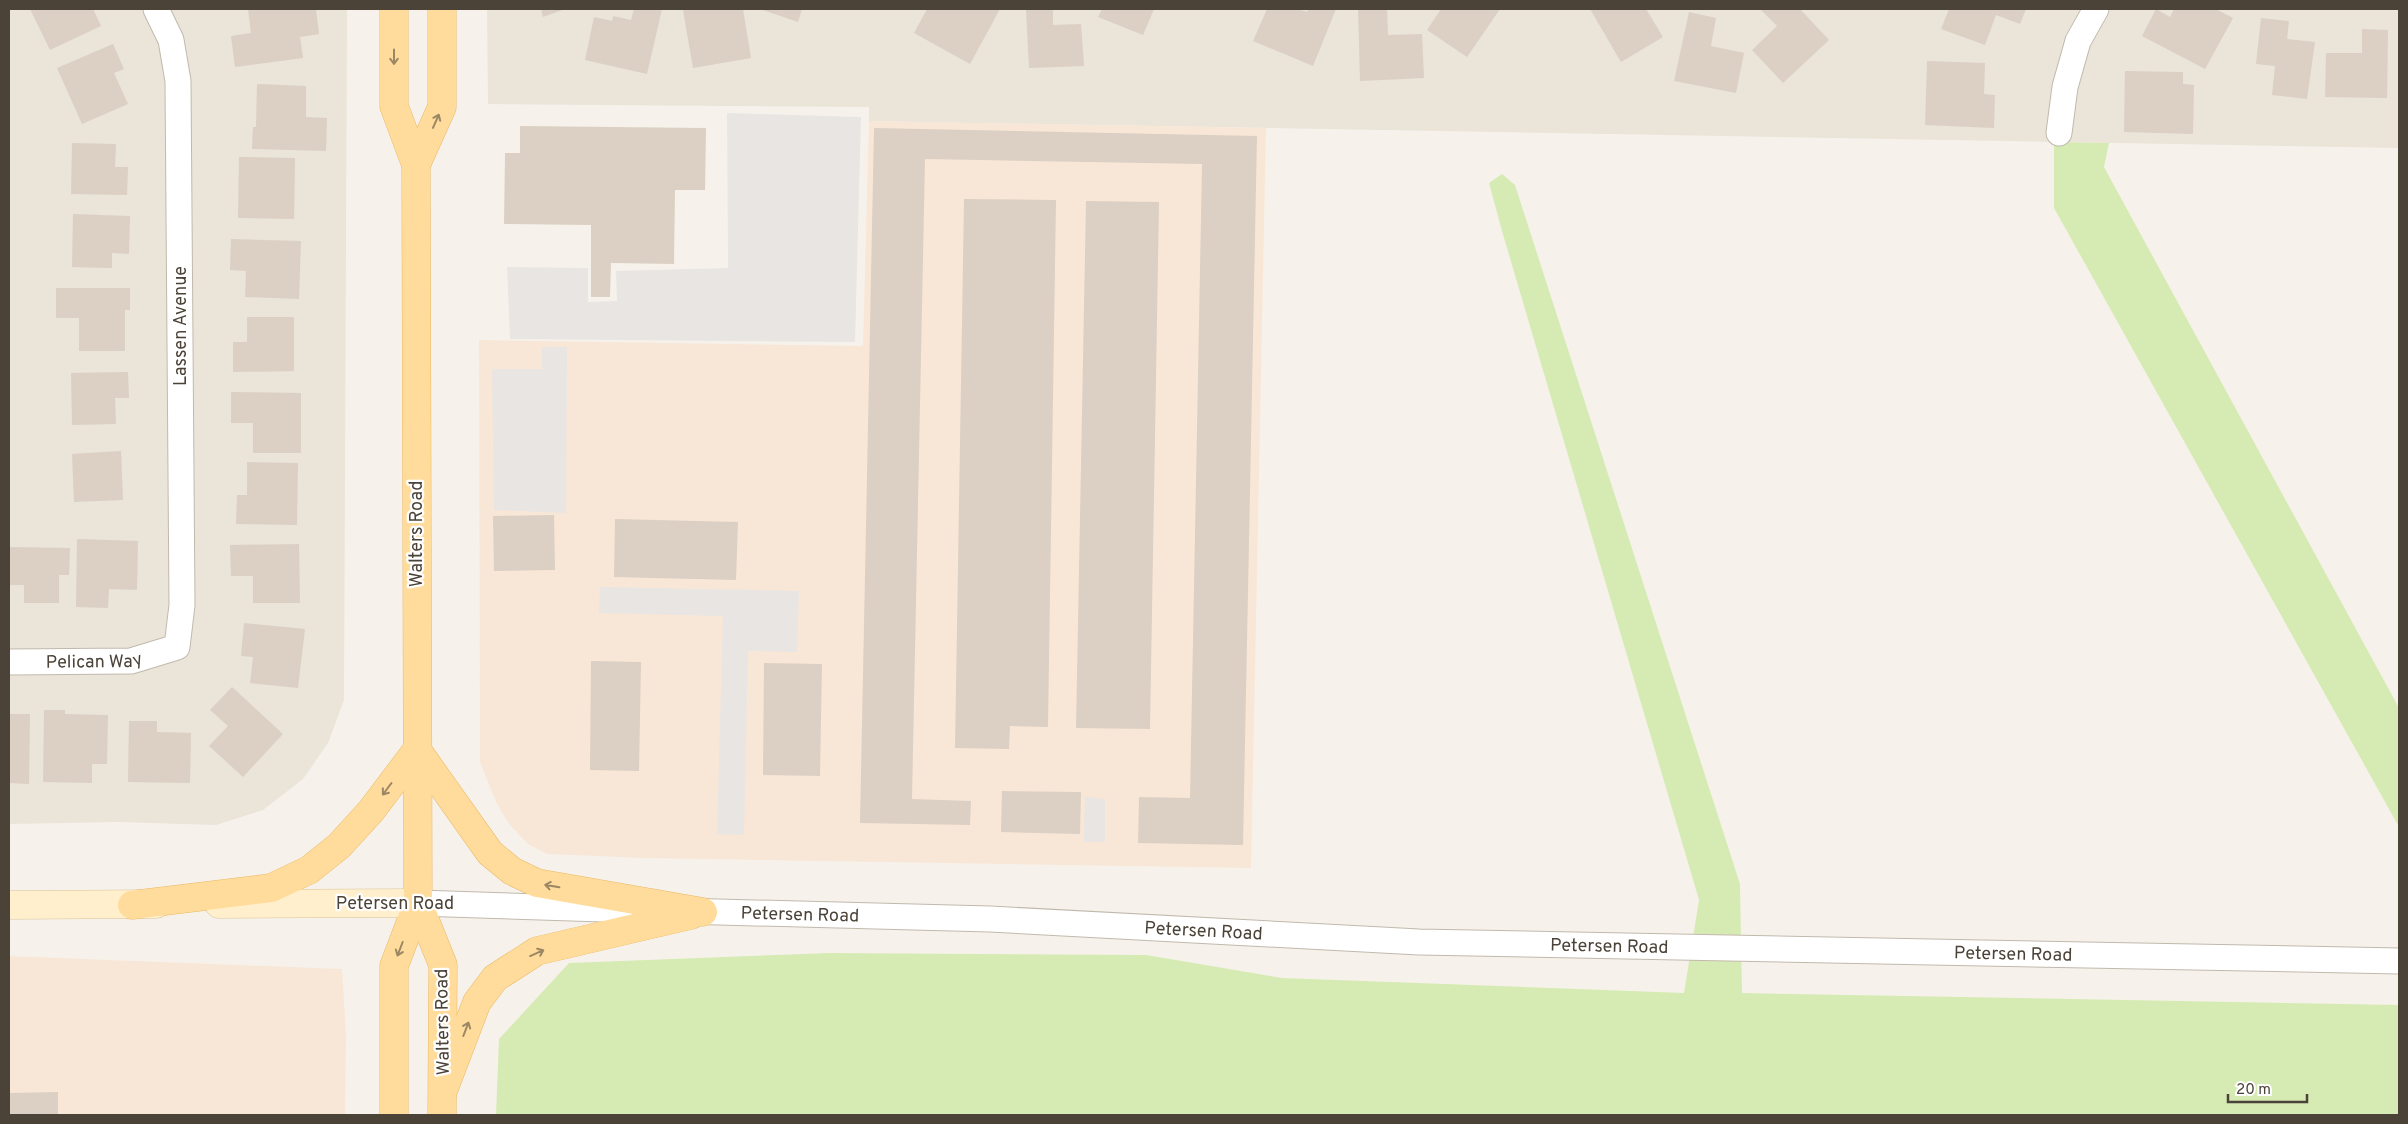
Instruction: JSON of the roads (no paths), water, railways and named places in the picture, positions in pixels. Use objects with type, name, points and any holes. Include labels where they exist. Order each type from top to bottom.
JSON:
[{"type":"main road","name":"Walters Road","points":[[394,9],[394,106],[416,165],[416,750],[418,903],[443,965],[443,1103]]},
{"type":"main road","name":"Walters Road","points":[[416,165],[442,107],[442,9]]},
{"type":"main road","points":[[132,905],[271,888],[308,870],[339,846],[371,811],[416,750],[490,853],[512,871],[537,883],[703,912]]},
{"type":"main road","name":"Walters Road","points":[[394,1115],[394,966],[418,903]]},
{"type":"main road","points":[[443,1103],[477,1002],[495,978],[537,951],[703,912]]},
{"type":"street","name":"Lassen Avenue","points":[[156,9],[171,40],[178,80],[182,605],[177,647]]},
{"type":"street","points":[[2059,133],[2065,87],[2078,41],[2096,9]]},
{"type":"street","name":"Pelican Way","points":[[9,662],[131,661],[177,647]]},
{"type":"street","name":"Petersen Road","points":[[9,905],[418,903],[990,919],[1420,942],[2399,961]]}]
